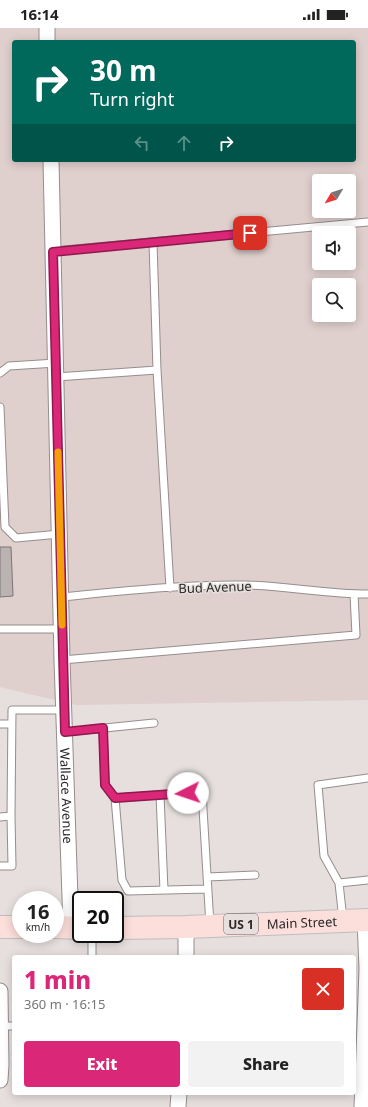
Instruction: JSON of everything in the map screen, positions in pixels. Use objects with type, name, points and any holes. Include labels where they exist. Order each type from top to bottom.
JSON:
[{"type":"main road","name":"Main Street","points":[[124,928],[367,920]]},
{"type":"main road","points":[[0,927],[12,927]]},
{"type":"street","points":[[47,28],[47,40]]},
{"type":"street","name":"Wallace Avenue","points":[[51,162],[69,928]]},
{"type":"street","points":[[362,1107],[367,969],[367,920]]},
{"type":"street","points":[[186,927],[186,955]]},
{"type":"street","points":[[0,991],[7,1026],[0,1080]]},
{"type":"street","points":[[178,1107],[179,1095]]},
{"type":"lane","points":[[53,252],[368,222]]},
{"type":"lane","points":[[153,242],[157,370],[170,588]]},
{"type":"lane","points":[[0,373],[9,366],[56,370],[157,370]]},
{"type":"lane","points":[[0,407],[5,527],[16,538],[60,534]]},
{"type":"lane","name":"Bud Avenue","points":[[61,597],[170,588],[245,585],[279,586],[342,594],[368,594]]},
{"type":"lane","points":[[62,660],[356,635],[354,594]]},
{"type":"lane","points":[[0,629],[62,629]]},
{"type":"lane","points":[[0,866],[12,866],[12,710],[64,710]]},
{"type":"lane","points":[[65,732],[154,723]]},
{"type":"lane","points":[[0,724],[11,724]]},
{"type":"lane","points":[[103,728],[105,785],[115,798],[122,880],[128,891],[208,889]]},
{"type":"lane","points":[[343,921],[339,883],[324,856],[318,785],[368,778]]},
{"type":"lane","points":[[115,798],[202,792],[210,925]]},
{"type":"lane","points":[[160,795],[164,890]]},
{"type":"lane","points":[[0,816],[11,816]]},
{"type":"lane","points":[[207,877],[255,875]]},
{"type":"lane","points":[[339,883],[368,880]]},
{"type":"lane","points":[[92,943],[92,955]]},
{"type":"shaded area","points":[[0,28],[368,28],[368,700],[76,705],[0,687]]},
{"type":"building","points":[[0,547],[11,547],[13,596],[0,597]]},
{"type":"slow traffic","points":[[58,452],[62,625]]},
{"type":"route","points":[[188,793],[115,798],[105,785],[103,728],[65,732],[53,252],[250,233]]}]
